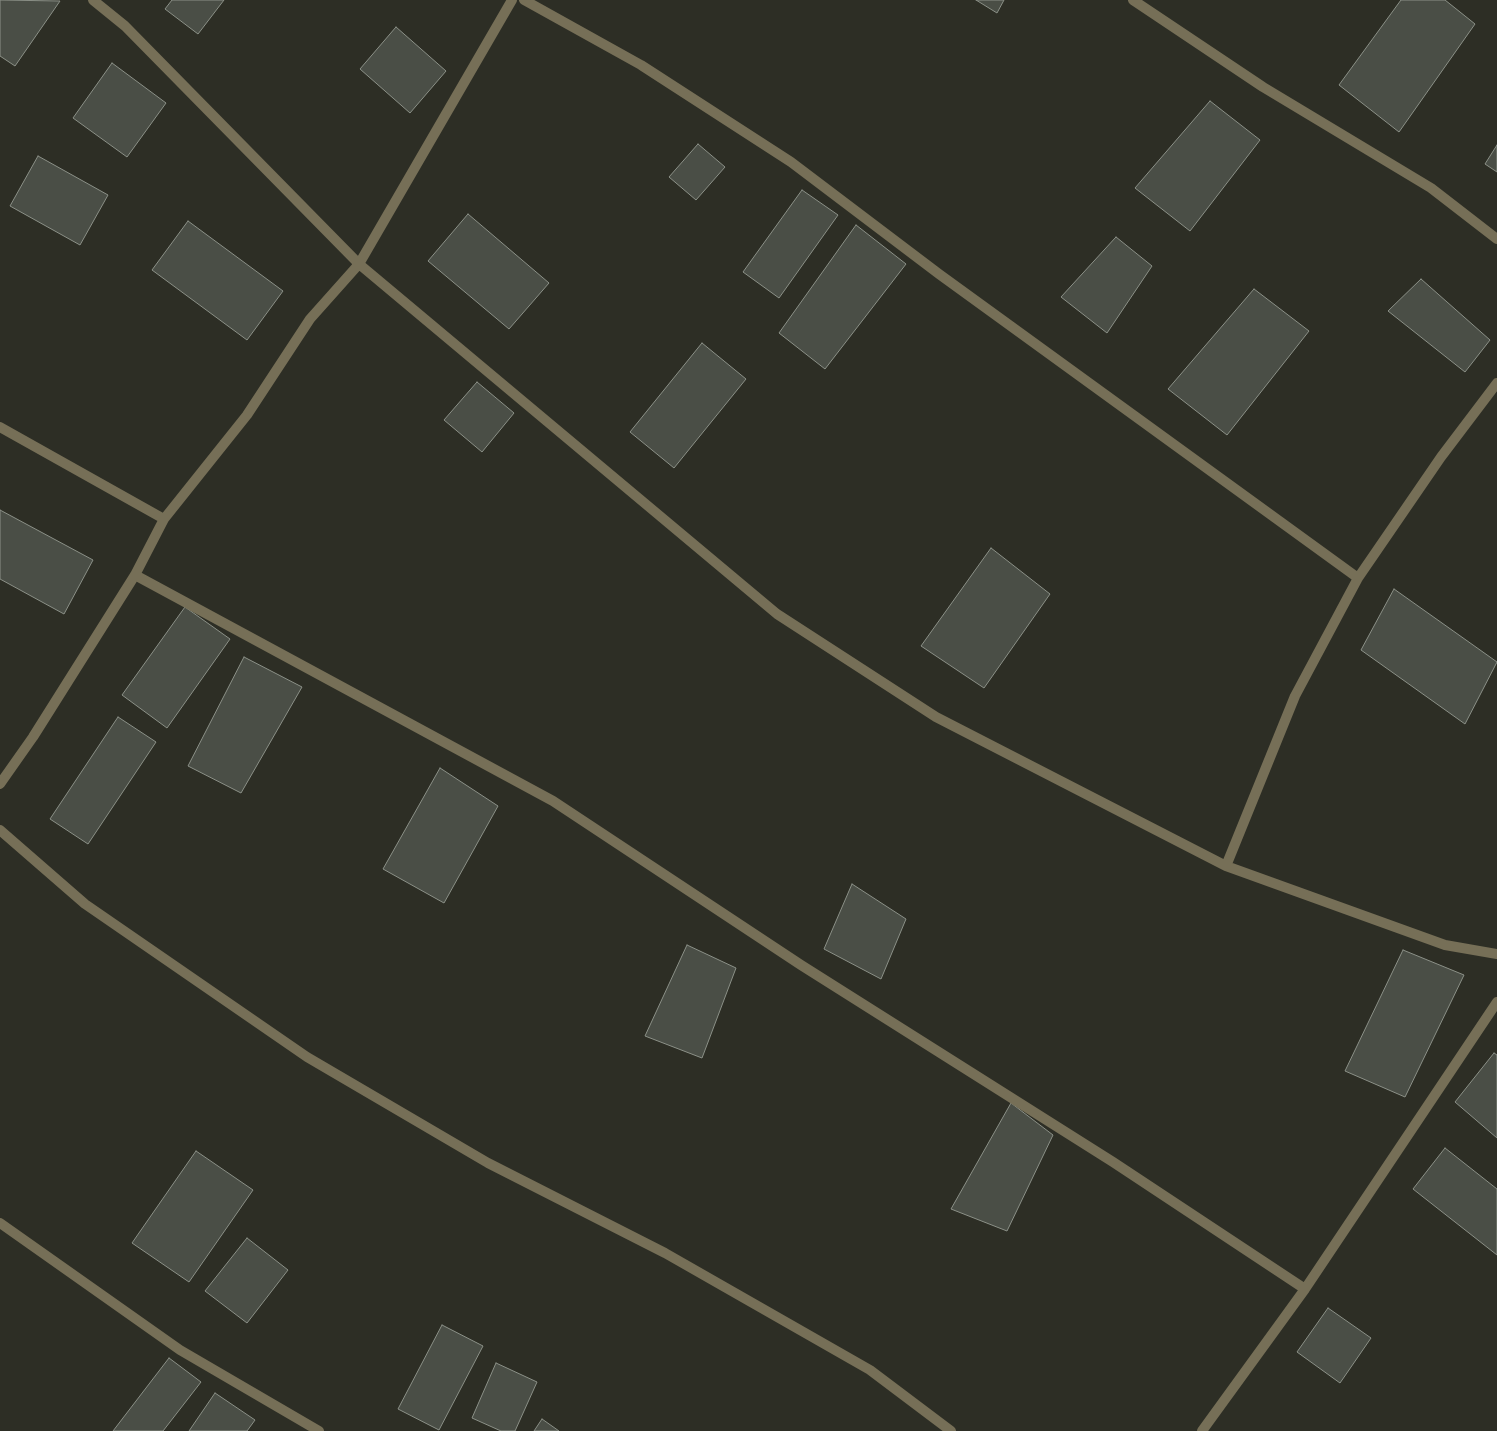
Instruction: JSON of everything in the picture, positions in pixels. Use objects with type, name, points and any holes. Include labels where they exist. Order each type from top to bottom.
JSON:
[{"type":"street","points":[[93,0],[125,26],[359,264],[777,614],[936,717],[1226,866],[1445,945],[1497,954]]},
{"type":"street","points":[[0,784],[33,737],[135,575],[164,519],[247,415],[310,319],[359,264],[512,0]]},
{"type":"street","points":[[524,0],[641,65],[791,162],[947,280],[1358,578]]},
{"type":"street","points":[[1134,0],[1263,87],[1431,188],[1497,239]]},
{"type":"street","points":[[1226,866],[1295,696],[1358,578],[1441,457],[1497,383]]},
{"type":"street","points":[[0,427],[164,519]]},
{"type":"street","points":[[135,575],[554,801],[801,965],[1114,1162],[1305,1289]]},
{"type":"street","points":[[0,830],[85,904],[307,1057],[488,1162],[665,1253],[870,1370],[951,1431]]},
{"type":"street","points":[[1202,1431],[1305,1289],[1497,1002]]},
{"type":"street","points":[[0,1223],[180,1350],[319,1431]]},
{"type":"building","points":[[0,0],[60,1],[15,66],[0,56]]},
{"type":"building","points":[[172,0],[224,0],[198,34],[165,9]]},
{"type":"building","points":[[976,0],[1004,0],[997,13]]},
{"type":"building","points":[[1401,0],[1445,0],[1475,24],[1399,132],[1339,85]]},
{"type":"building","points":[[396,27],[446,71],[410,113],[360,69]]},
{"type":"building","points":[[112,63],[166,103],[127,157],[73,118]]},
{"type":"building","points":[[1210,101],[1260,140],[1190,231],[1135,188]]},
{"type":"building","points":[[698,144],[725,167],[696,200],[669,177]]},
{"type":"building","points":[[1497,145],[1497,172],[1485,164]]},
{"type":"building","points":[[38,156],[108,195],[80,245],[10,206]]},
{"type":"building","points":[[802,190],[838,215],[779,298],[743,272]]},
{"type":"building","points":[[468,214],[549,283],[509,329],[428,261]]},
{"type":"building","points":[[188,221],[283,291],[247,340],[152,270]]},
{"type":"building","points":[[856,225],[906,264],[825,369],[779,333]]},
{"type":"building","points":[[1116,237],[1152,266],[1107,333],[1061,297]]},
{"type":"building","points":[[1421,279],[1490,340],[1465,372],[1388,311]]},
{"type":"building","points":[[1254,289],[1309,331],[1227,435],[1168,389]]},
{"type":"building","points":[[702,343],[746,379],[674,468],[630,432]]},
{"type":"building","points":[[477,382],[514,413],[482,452],[444,420]]},
{"type":"building","points":[[0,510],[93,560],[64,614],[0,579]]},
{"type":"building","points":[[991,548],[1050,594],[984,688],[921,646]]},
{"type":"building","points":[[1394,589],[1497,662],[1465,724],[1361,650]]},
{"type":"building","points":[[185,607],[230,639],[167,728],[122,695]]},
{"type":"building","points":[[244,657],[302,687],[241,793],[188,766]]},
{"type":"building","points":[[118,717],[156,742],[88,844],[50,819]]},
{"type":"building","points":[[440,768],[498,806],[444,903],[383,869]]},
{"type":"building","points":[[852,884],[906,919],[881,979],[824,949]]},
{"type":"building","points":[[687,945],[736,968],[702,1058],[645,1036]]},
{"type":"building","points":[[1403,950],[1464,975],[1405,1097],[1345,1071]]},
{"type":"building","points":[[1494,1053],[1497,1055],[1497,1138],[1455,1102]]},
{"type":"building","points":[[1011,1103],[1053,1135],[1007,1231],[951,1209]]},
{"type":"building","points":[[1445,1148],[1497,1189],[1497,1255],[1413,1189]]},
{"type":"building","points":[[196,1151],[253,1190],[189,1282],[132,1243]]},
{"type":"building","points":[[247,1238],[288,1270],[247,1323],[205,1291]]},
{"type":"building","points":[[1328,1308],[1371,1338],[1340,1383],[1297,1352]]},
{"type":"building","points":[[442,1325],[483,1346],[439,1430],[398,1409]]},
{"type":"building","points":[[169,1358],[201,1382],[163,1431],[113,1431]]},
{"type":"building","points":[[496,1363],[537,1382],[515,1431],[501,1431],[472,1418]]},
{"type":"building","points":[[215,1393],[255,1420],[247,1431],[189,1431]]},
{"type":"building","points":[[542,1419],[559,1431],[534,1431]]}]
